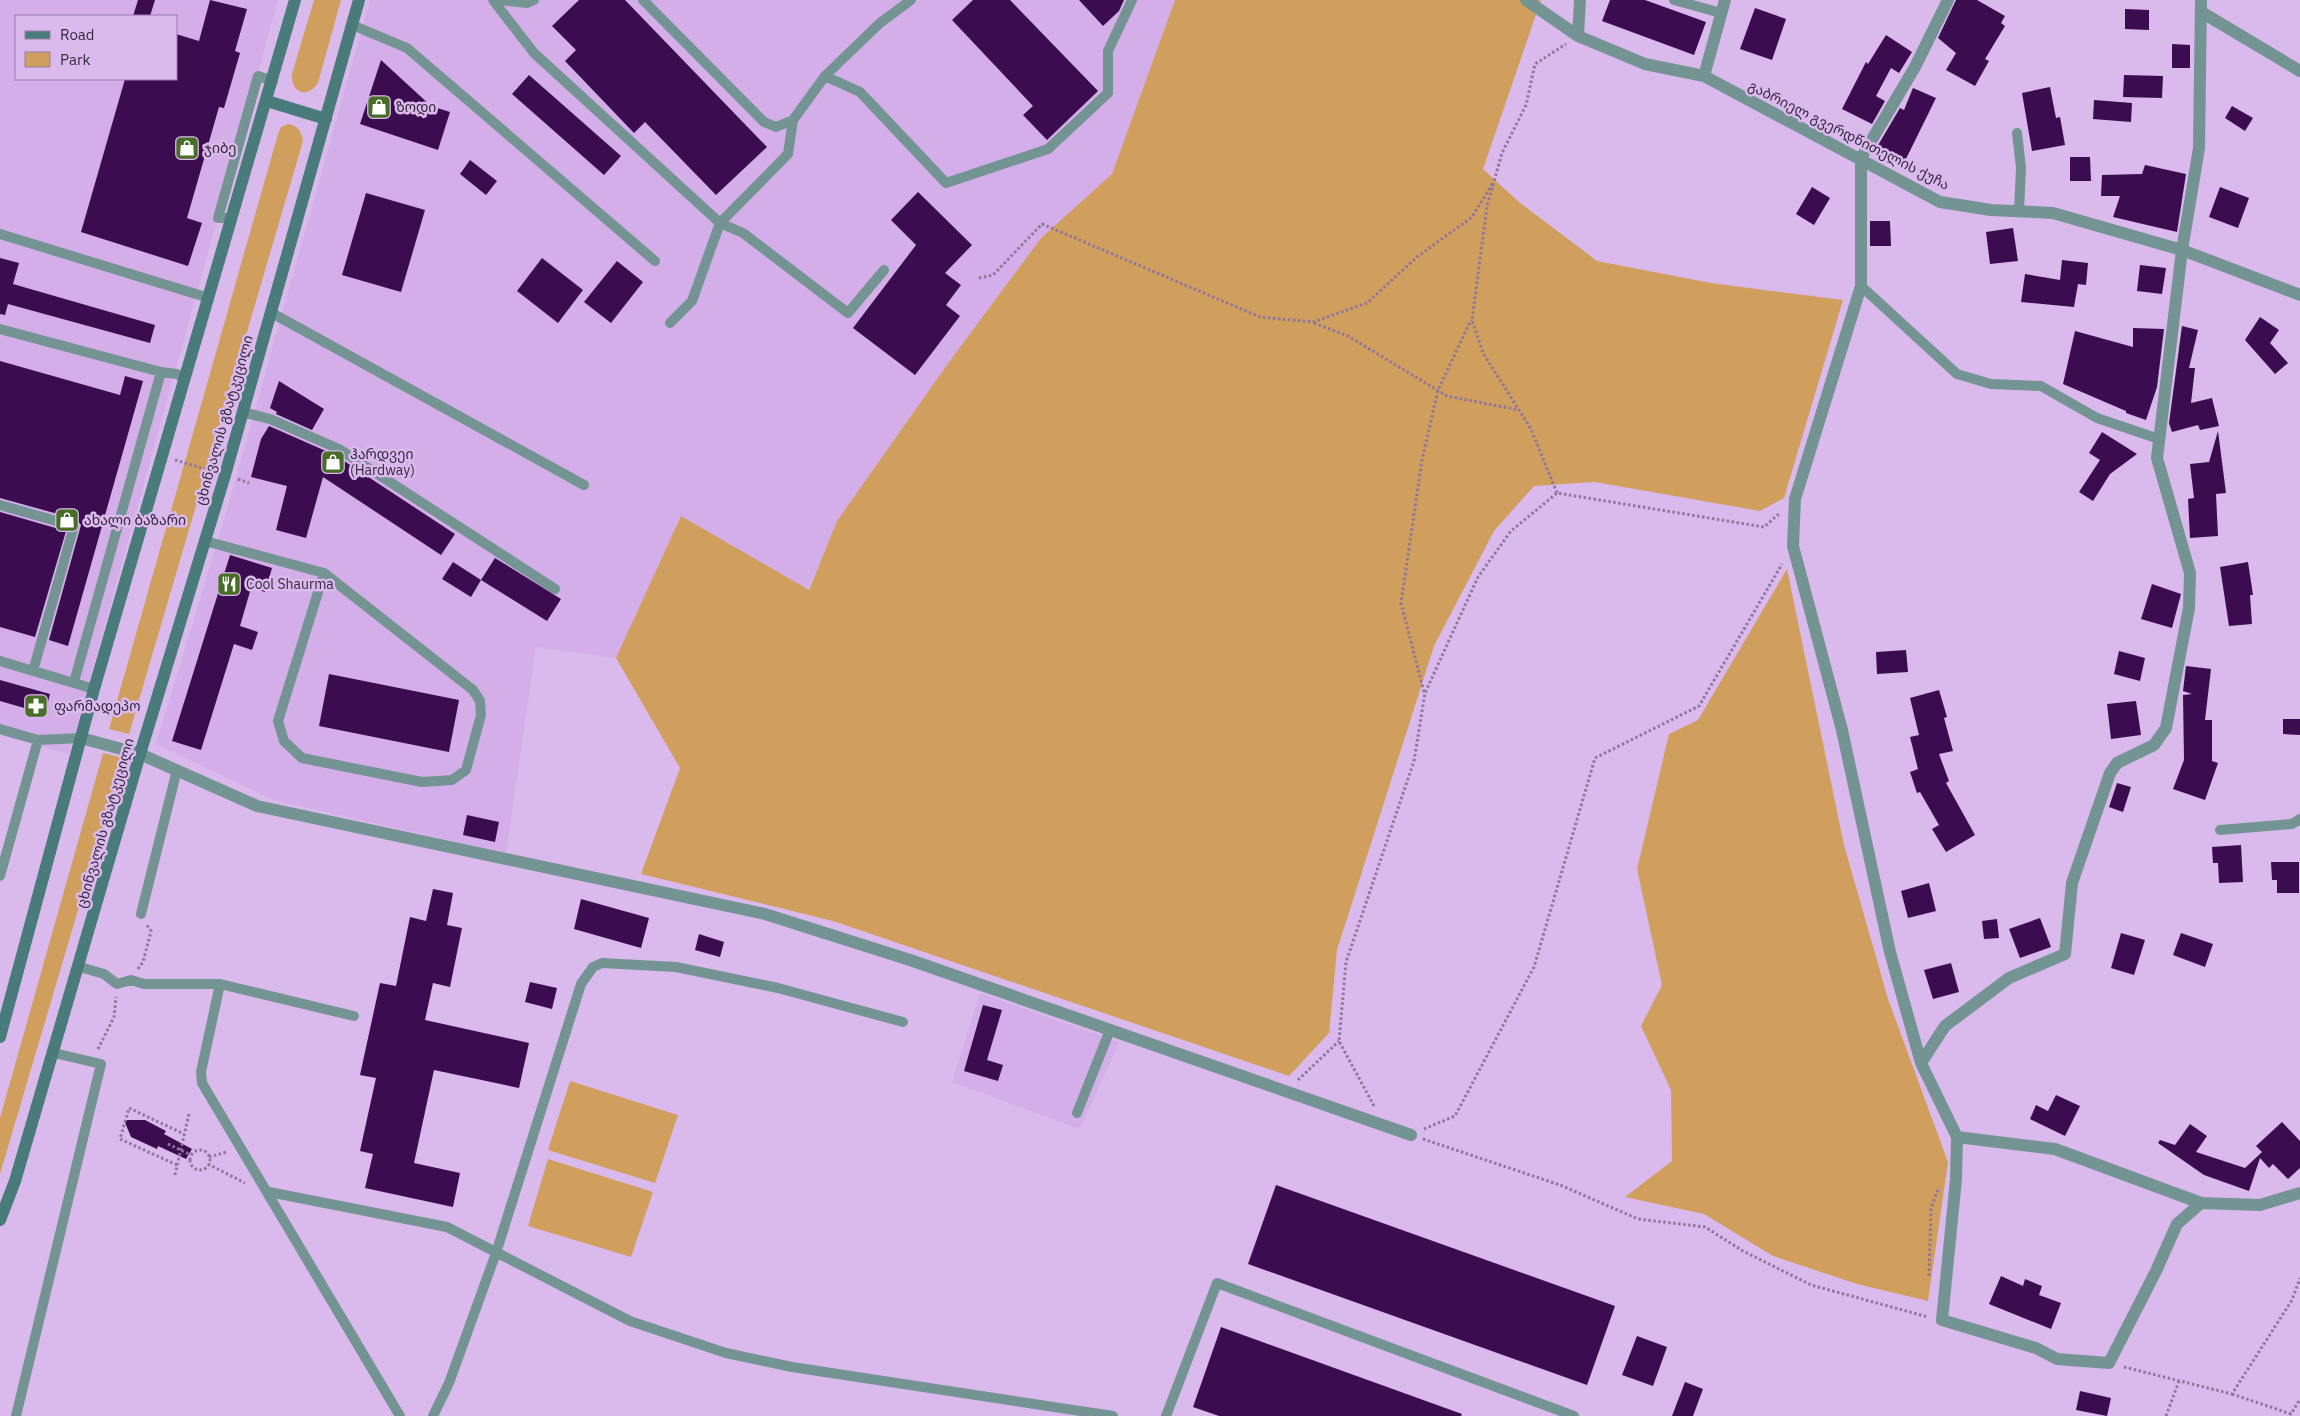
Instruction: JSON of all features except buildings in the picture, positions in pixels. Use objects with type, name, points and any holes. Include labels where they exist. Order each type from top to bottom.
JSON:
[{"type":"main road","points":[[0,1037],[94,689],[296,0]]},
{"type":"main road","name":"ცხინვალის გზატკეცილი","points":[[0,1220],[15,1181],[80,967],[140,754],[206,541],[359,0]]},
{"type":"main road","points":[[267,101],[326,119]]},
{"type":"street","name":"გაბრიელ გვერდწითელის ქუჩა","points":[[1526,0],[1578,36],[1645,64],[1704,76],[1861,158],[1940,202],[1991,210],[2053,213],[2182,250],[2300,296]]},
{"type":"street","points":[[1578,36],[1580,0]]},
{"type":"street","points":[[1704,76],[1725,0]]},
{"type":"street","points":[[1948,0],[1916,67],[1861,158],[1861,286],[1795,499],[1792,546],[1842,730],[1890,952],[1921,1064],[1958,1137],[1956,1178],[1942,1320],[2036,1348],[2057,1359],[2109,1363],[2156,1271],[2177,1224],[2201,1203]]},
{"type":"street","points":[[1921,1064],[1945,1026],[2009,978],[2065,954],[2072,883],[2110,773],[2117,763],[2154,745],[2166,728],[2189,608],[2190,573],[2157,458],[2182,250],[2200,148],[2203,13],[2201,0]]},
{"type":"street","points":[[2203,13],[2300,71]]},
{"type":"street","points":[[81,738],[140,754],[257,806],[765,914],[910,960],[1411,1135]]},
{"type":"street","points":[[1958,1137],[2055,1150],[2201,1203],[2260,1205],[2300,1193]]},
{"type":"lane","points":[[493,0],[534,53],[720,223],[743,233],[848,313],[884,270]]},
{"type":"lane","points":[[500,0],[527,3],[534,0]]},
{"type":"lane","points":[[643,0],[764,122],[776,127],[793,120]]},
{"type":"lane","points":[[670,323],[692,301],[720,223],[788,154],[793,120],[825,76],[880,23],[910,0]]},
{"type":"lane","points":[[825,76],[860,92],[946,183],[1048,149],[1108,93],[1108,51],[1132,0]]},
{"type":"lane","points":[[1674,0],[1721,13]]},
{"type":"lane","points":[[352,24],[406,48],[655,261]]},
{"type":"lane","points":[[231,222],[226,218],[218,218],[258,76],[273,81]]},
{"type":"lane","points":[[2017,133],[2021,168],[2019,211]]},
{"type":"lane","points":[[0,234],[209,298]]},
{"type":"lane","points":[[1861,286],[1957,374],[1991,384],[2042,386],[2097,418],[2159,439]]},
{"type":"lane","points":[[270,312],[584,485]]},
{"type":"lane","points":[[0,329],[161,372],[177,374],[185,378]]},
{"type":"lane","points":[[74,682],[161,372]]},
{"type":"lane","points":[[242,412],[270,419],[339,449],[555,589]]},
{"type":"lane","points":[[0,505],[74,526],[33,671]]},
{"type":"lane","points":[[206,541],[324,573],[473,690],[480,701],[480,715],[466,770],[452,780],[422,782],[302,758],[284,741],[278,721],[324,573]]},
{"type":"lane","points":[[0,661],[94,689]]},
{"type":"lane","points":[[0,729],[38,740],[81,738]]},
{"type":"lane","points":[[0,876],[38,740]]},
{"type":"lane","points":[[140,914],[177,770]]},
{"type":"lane","points":[[2220,830],[2292,824],[2300,819]]},
{"type":"lane","points":[[433,1416],[449,1383],[496,1253],[581,984],[593,967],[602,963],[676,967],[778,988],[903,1022]]},
{"type":"lane","points":[[80,967],[104,974],[117,984],[131,980],[144,984],[220,984],[354,1016]]},
{"type":"lane","points":[[220,984],[201,1072],[202,1083],[269,1192],[400,1416]]},
{"type":"lane","points":[[1077,1113],[1110,1030]]},
{"type":"lane","points":[[16,1416],[101,1064],[54,1052]]},
{"type":"lane","points":[[269,1192],[447,1227],[630,1321],[726,1353],[792,1367],[1073,1413],[1113,1416]]},
{"type":"lane","points":[[1166,1416],[1217,1283],[1574,1416]]},
{"type":"path","points":[[1425,693],[1401,603],[1422,460],[1438,390],[1472,320],[1487,206],[1502,153],[1526,105],[1535,64],[1578,36]]},
{"type":"path","points":[[1313,322],[1367,303],[1417,257],[1472,217],[1493,183]]},
{"type":"path","points":[[979,278],[993,275],[1042,224],[1260,317],[1313,322],[1348,336],[1447,396],[1520,410]]},
{"type":"path","points":[[1472,320],[1483,353],[1531,429],[1557,494]]},
{"type":"path","points":[[163,456],[249,483]]},
{"type":"path","points":[[1384,1126],[1339,1041],[1346,962],[1414,761],[1425,693],[1478,577],[1511,531],[1557,494],[1764,527],[1795,499]]},
{"type":"path","points":[[1411,1135],[1455,1116],[1534,966],[1595,758],[1699,706],[1792,546]]},
{"type":"path","points":[[131,980],[143,962],[151,931],[140,914]]},
{"type":"path","points":[[101,1064],[98,1050],[114,1017],[117,984]]},
{"type":"path","points":[[1286,1091],[1339,1041]]},
{"type":"path","points":[[177,1165],[120,1139],[129,1108],[184,1134]]},
{"type":"path","points":[[175,1175],[189,1114]]},
{"type":"path","points":[[1411,1135],[1560,1184],[1638,1219],[1705,1227],[1743,1251],[1811,1285],[1928,1317],[1928,1307]]},
{"type":"path","points":[[168,1144],[191,1155]]},
{"type":"path","points":[[196,1150],[203,1150],[209,1158],[208,1164],[201,1169],[196,1168],[190,1161],[191,1155],[196,1150]]},
{"type":"path","points":[[209,1158],[227,1152]]},
{"type":"path","points":[[208,1164],[250,1186],[269,1192]]},
{"type":"path","points":[[1929,1277],[1931,1208],[1941,1181]]},
{"type":"path","points":[[2232,1394],[2292,1300],[2300,1280]]},
{"type":"path","points":[[2109,1363],[2232,1394],[2291,1414],[2300,1399]]},
{"type":"path","points":[[2166,1416],[2179,1381]]},
{"type":"shaded area","points":[[0,0],[278,0],[69,754],[0,735]]},
{"type":"shaded area","points":[[370,0],[1175,0],[1112,174],[1041,238],[949,362],[837,521],[808,590],[681,516],[616,658],[536,647],[506,853],[273,800],[156,744],[225,517]]},
{"type":"shaded area","points":[[980,993],[1119,1042],[1080,1129],[952,1082]]},
{"type":"green space","points":[[314,0],[341,0],[318,83],[309,91],[300,92],[294,86],[292,74]]},
{"type":"green space","points":[[1175,0],[1541,0],[1483,169],[1519,202],[1597,261],[1711,283],[1843,300],[1784,498],[1760,511],[1595,482],[1534,486],[1494,531],[1434,646],[1337,950],[1329,1033],[1289,1076],[833,921],[641,874],[680,768],[616,658],[681,516],[809,590],[837,521],[949,362],[1041,238],[1112,174]]},
{"type":"green space","points":[[288,124],[298,129],[303,141],[129,734],[109,729],[278,134],[281,127]]},
{"type":"green space","points":[[1787,569],[1844,845],[1888,999],[1948,1162],[1928,1301],[1857,1284],[1773,1256],[1704,1214],[1625,1197],[1672,1161],[1671,1090],[1641,1026],[1662,985],[1637,869],[1669,734],[1698,720]]},
{"type":"green space","points":[[103,753],[123,758],[0,1174],[0,1118]]},
{"type":"green space","points":[[570,1081],[678,1115],[655,1183],[548,1150]]},
{"type":"green space","points":[[548,1159],[653,1192],[631,1257],[528,1226]]},
{"type":"place","name":"ზოდი","points":[[379,107]]},
{"type":"place","name":"ჯიბე","points":[[187,148]]},
{"type":"place","name":"ჰარდვეი (Hardway)","points":[[333,462]]},
{"type":"place","name":"ახალი ბაზარი","points":[[67,520]]},
{"type":"place","name":"Cool Shaurma","points":[[229,584]]},
{"type":"place","name":"ფარმადეპო","points":[[36,706]]}]
